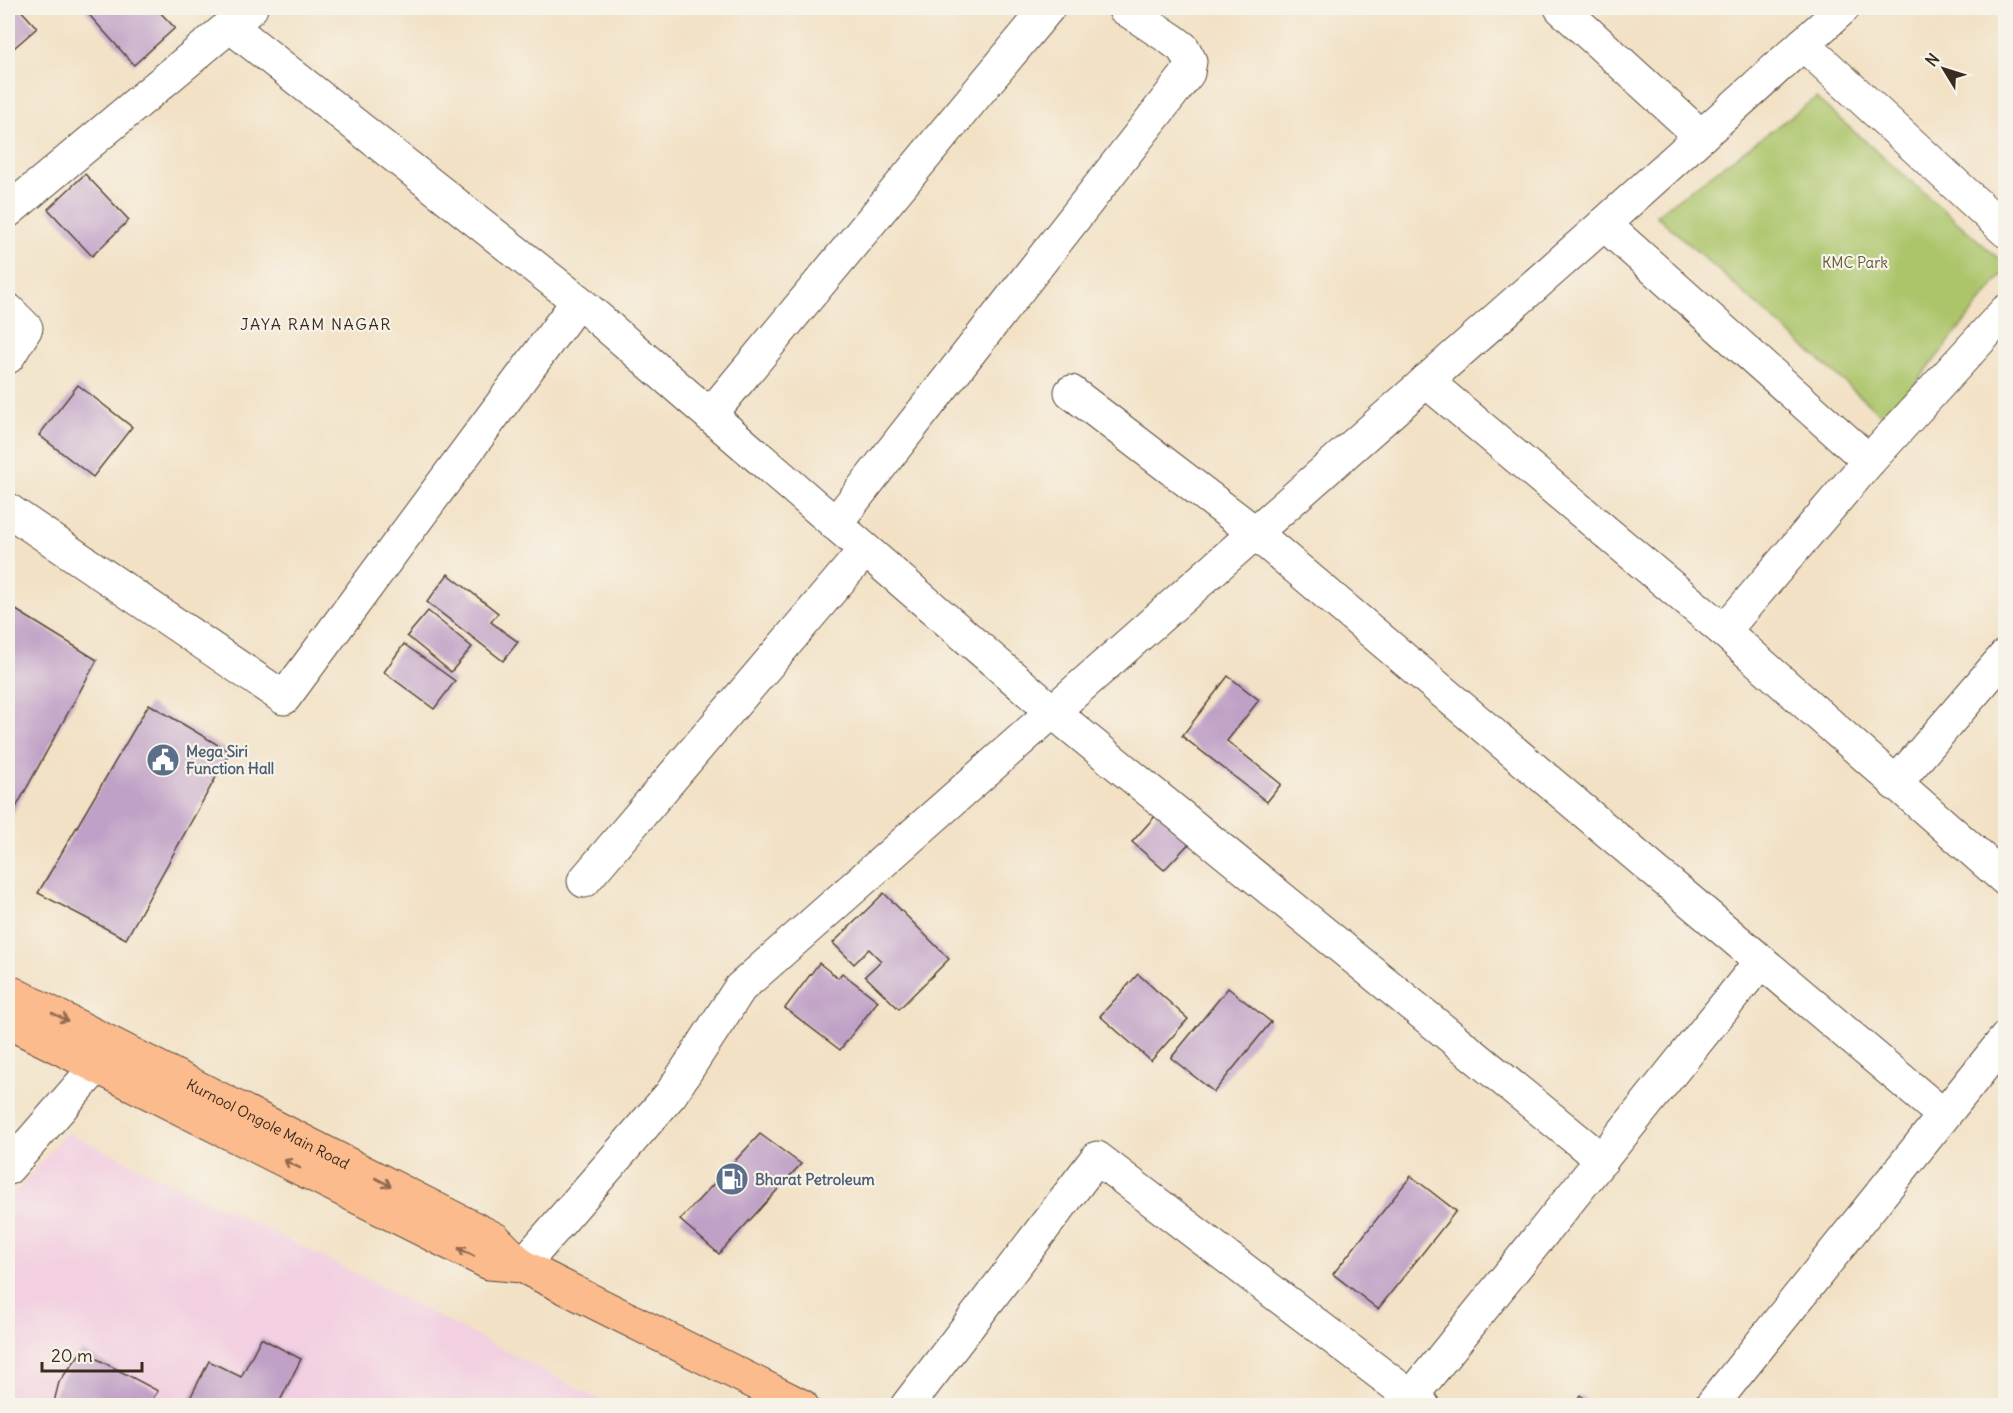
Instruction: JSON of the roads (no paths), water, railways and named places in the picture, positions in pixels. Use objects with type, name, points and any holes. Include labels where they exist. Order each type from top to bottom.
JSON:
[{"type":"main road","name":"Kurnool Ongole Main Road","points":[[8,991],[495,1239],[522,1266],[798,1405]]},
{"type":"main road","name":"Kurnool Ongole Main Road","points":[[8,1022],[489,1263],[522,1266]]},
{"type":"street","points":[[710,415],[1048,8]]},
{"type":"street","points":[[835,524],[1188,73],[1190,61],[1183,48],[1124,8]]},
{"type":"street","points":[[1561,8],[1701,136]]},
{"type":"street","points":[[522,1266],[671,1094],[740,988],[1604,224],[1843,8]]},
{"type":"street","points":[[8,211],[240,16],[578,301],[1053,712],[1602,1160]]},
{"type":"street","points":[[1803,44],[2006,231]]},
{"type":"street","points":[[1604,224],[1869,461]]},
{"type":"street","points":[[8,510],[284,698],[578,301]]},
{"type":"street","points":[[8,310],[26,328],[8,357]]},
{"type":"street","points":[[1724,631],[1869,461],[2006,311]]},
{"type":"street","points":[[1426,381],[1724,631],[2006,880]]},
{"type":"street","points":[[1071,392],[1254,532],[1943,1115]]},
{"type":"street","points":[[584,881],[865,549]]},
{"type":"street","points":[[1895,784],[2006,655]]},
{"type":"street","points":[[907,1406],[1097,1158],[1417,1401],[1602,1160],[1761,961]]},
{"type":"street","points":[[1711,1406],[2006,1038]]},
{"type":"street","points":[[8,1168],[97,1066]]},
{"type":"place","name":"Mega Siri Function Hall","points":[[163,760]]},
{"type":"place","name":"Bharat Petroleum","points":[[732,1179]]},
{"type":"district","name":"JAYA RAM NAGAR","points":[[316,324]]},
{"type":"park label","name":"KMC Park","points":[[1855,262]]}]
